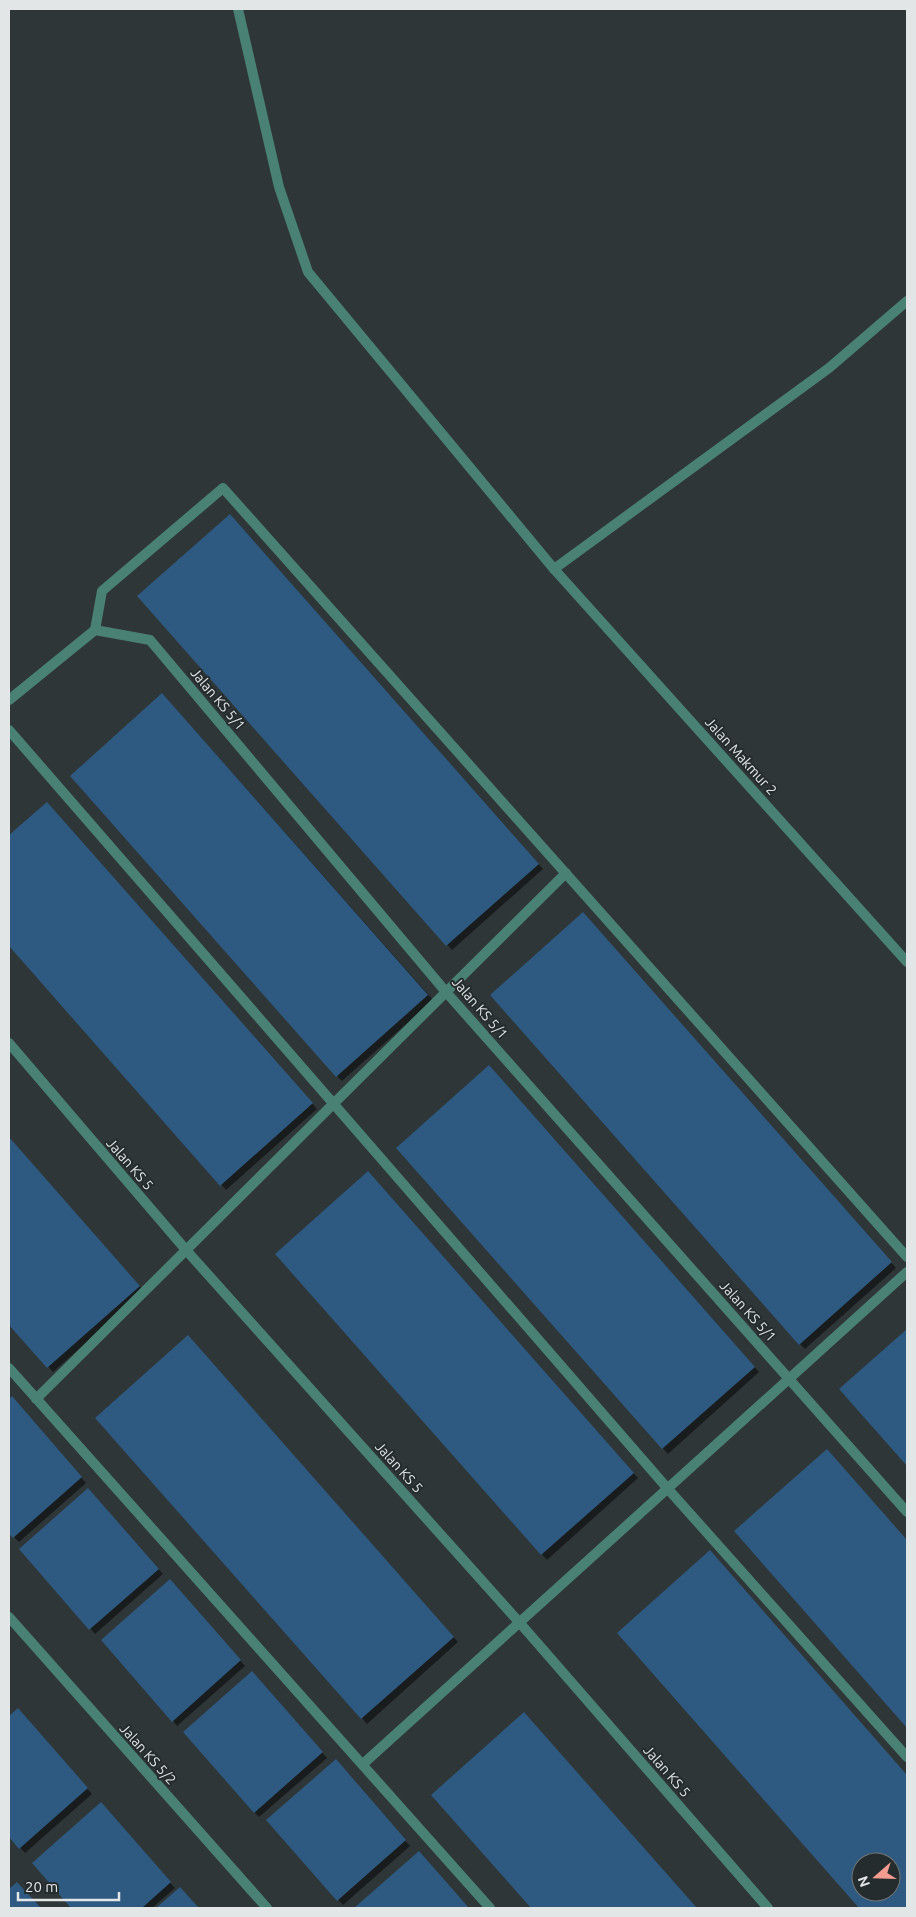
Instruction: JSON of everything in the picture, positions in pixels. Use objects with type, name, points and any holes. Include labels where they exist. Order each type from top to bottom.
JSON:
[{"type":"street","name":"Jalan Makmur 2","points":[[238,9],[279,187],[308,272],[554,569],[907,962]]},
{"type":"street","points":[[554,569],[829,368],[907,301]]},
{"type":"street","points":[[9,700],[95,630],[102,591],[223,488],[907,1257]]},
{"type":"street","name":"Jalan KS 5/1","points":[[95,630],[150,640],[446,992],[907,1512]]},
{"type":"street","points":[[9,730],[668,1488],[907,1758]]},
{"type":"street","points":[[36,1399],[566,873]]},
{"type":"street","name":"Jalan KS 5","points":[[9,1044],[186,1250],[519,1622],[768,1908]]},
{"type":"street","points":[[363,1764],[907,1272]]},
{"type":"street","points":[[9,1368],[490,1908]]},
{"type":"street","name":"Jalan KS 5/2","points":[[9,1617],[267,1908]]},
{"type":"building","points":[[230,514],[539,864],[446,946],[137,596]]},
{"type":"building","points":[[162,693],[428,995],[336,1077],[70,776]]},
{"type":"building","points":[[47,802],[313,1103],[220,1186],[9,946],[9,835]]},
{"type":"building","points":[[583,912],[892,1262],[799,1345],[490,995]]},
{"type":"building","points":[[489,1065],[755,1367],[662,1449],[396,1148]]},
{"type":"building","points":[[9,1137],[140,1286],[47,1368],[9,1325]]},
{"type":"building","points":[[368,1171],[634,1473],[541,1555],[275,1254]]},
{"type":"building","points":[[907,1329],[907,1466],[839,1389]]},
{"type":"building","points":[[188,1335],[454,1637],[361,1719],[95,1418]]},
{"type":"building","points":[[12,1396],[82,1477],[13,1538],[9,1534],[9,1399]]},
{"type":"building","points":[[827,1449],[907,1540],[907,1728],[734,1531]]},
{"type":"building","points":[[88,1488],[159,1569],[89,1630],[19,1549]]},
{"type":"building","points":[[710,1550],[907,1775],[907,1908],[859,1908],[854,1902],[901,1902],[901,1852],[851,1852],[851,1899],[617,1633]]},
{"type":"building","points":[[170,1579],[241,1660],[172,1722],[101,1640]]},
{"type":"building","points":[[252,1671],[323,1752],[254,1813],[183,1732]]},
{"type":"building","points":[[18,1708],[88,1788],[19,1849],[9,1837],[9,1716]]},
{"type":"building","points":[[524,1712],[697,1908],[531,1908],[431,1795]]},
{"type":"building","points":[[336,1759],[406,1840],[337,1901],[266,1820]]},
{"type":"building","points":[[101,1802],[171,1882],[142,1908],[71,1908],[32,1863]]},
{"type":"building","points":[[419,1851],[469,1908],[354,1908]]},
{"type":"building","points":[[17,1882],[41,1908],[9,1908],[9,1889]]},
{"type":"building","points":[[180,1887],[199,1908],[156,1908]]}]
